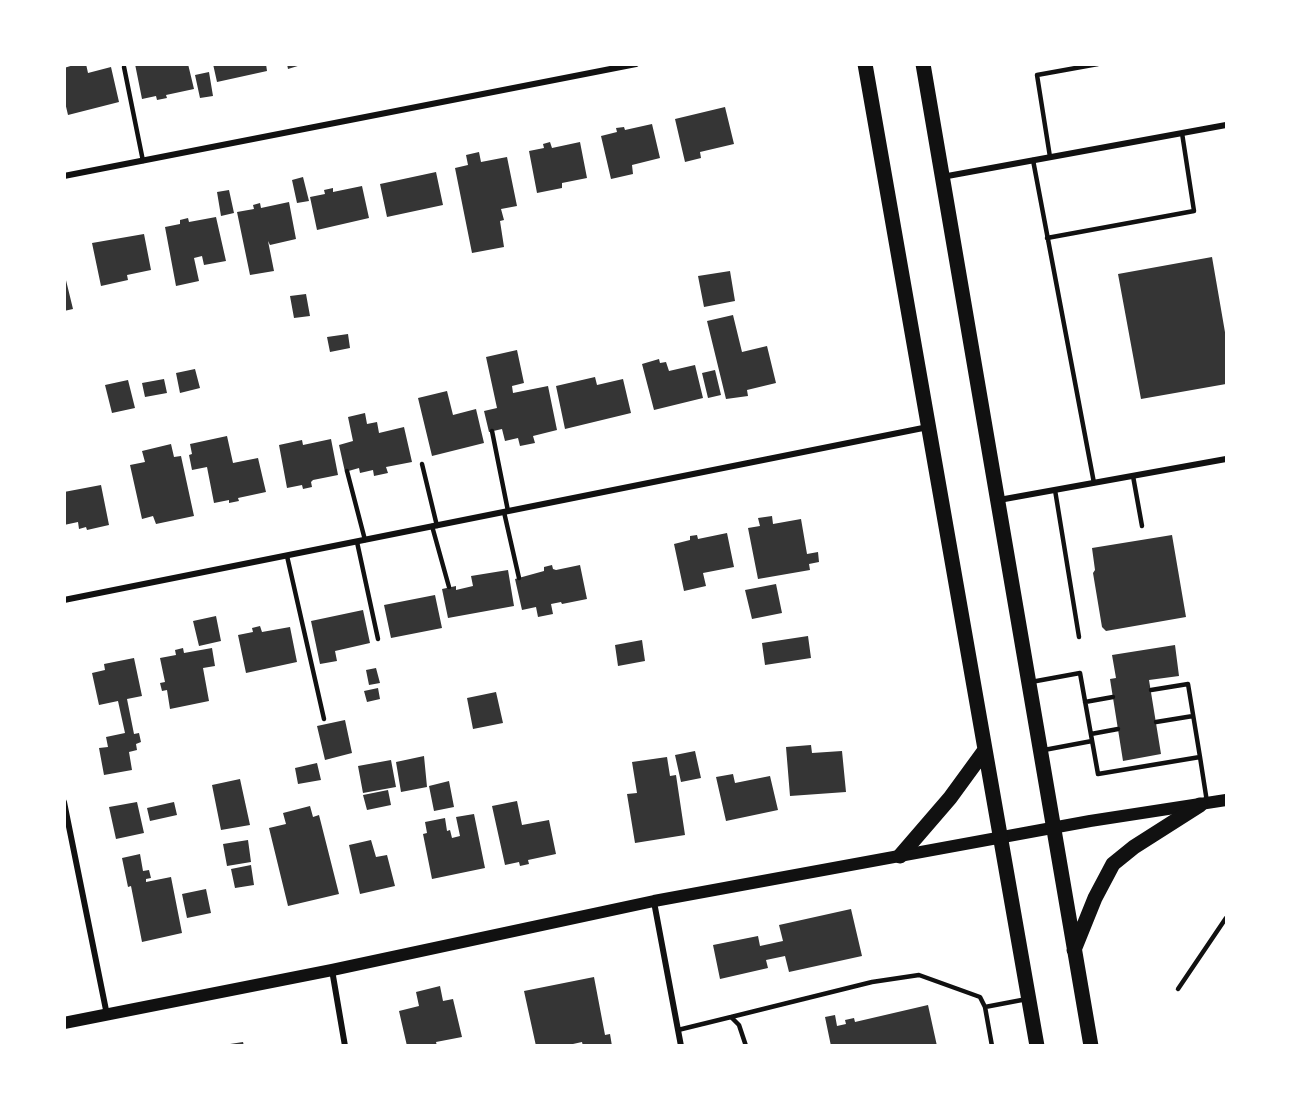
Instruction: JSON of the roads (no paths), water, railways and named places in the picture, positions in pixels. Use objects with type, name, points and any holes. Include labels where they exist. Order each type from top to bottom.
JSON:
[{"type":"main road","points":[[865,64],[1037,1046]]},
{"type":"main road","points":[[923,64],[1090,1046]]},
{"type":"main road","points":[[900,856],[950,798],[986,750]]},
{"type":"main road","points":[[64,1023],[332,970],[654,901],[1001,837],[1227,800]]},
{"type":"main road","points":[[1074,950],[1095,898],[1113,864],[1134,847],[1203,804]]},
{"type":"street","points":[[64,176],[636,64]]},
{"type":"street","points":[[942,177],[1227,125]]},
{"type":"street","points":[[64,600],[929,427]]},
{"type":"street","points":[[998,500],[1227,459]]},
{"type":"street","points":[[64,802],[107,1015]]},
{"type":"street","points":[[654,901],[681,1046]]},
{"type":"street","points":[[332,970],[345,1046]]},
{"type":"lane","points":[[1050,157],[1037,75],[1098,64]]},
{"type":"lane","points":[[124,67],[143,160]]},
{"type":"lane","points":[[1047,238],[1194,211],[1182,133]]},
{"type":"lane","points":[[1033,160],[1094,483]]},
{"type":"lane","points":[[492,431],[519,578]]},
{"type":"lane","points":[[422,464],[449,587]]},
{"type":"lane","points":[[347,471],[365,540]]},
{"type":"lane","points":[[1133,476],[1142,526]]},
{"type":"lane","points":[[1055,490],[1079,637]]},
{"type":"lane","points":[[357,542],[378,639]]},
{"type":"lane","points":[[287,556],[324,719]]},
{"type":"lane","points":[[1029,682],[1080,673],[1098,774],[1200,757]]},
{"type":"lane","points":[[1151,690],[1188,684],[1200,757],[1203,804]]},
{"type":"lane","points":[[1085,702],[1113,697]]},
{"type":"lane","points":[[1156,722],[1193,716]]},
{"type":"lane","points":[[1090,734],[1118,729]]},
{"type":"lane","points":[[1040,751],[1092,741]]},
{"type":"lane","points":[[1178,989],[1227,918]]},
{"type":"lane","points":[[678,1030],[872,982],[919,975],[980,997],[985,1007],[992,1046]]},
{"type":"lane","points":[[985,1007],[1029,999]]},
{"type":"lane","points":[[730,1017],[739,1025],[747,1046]]}]
